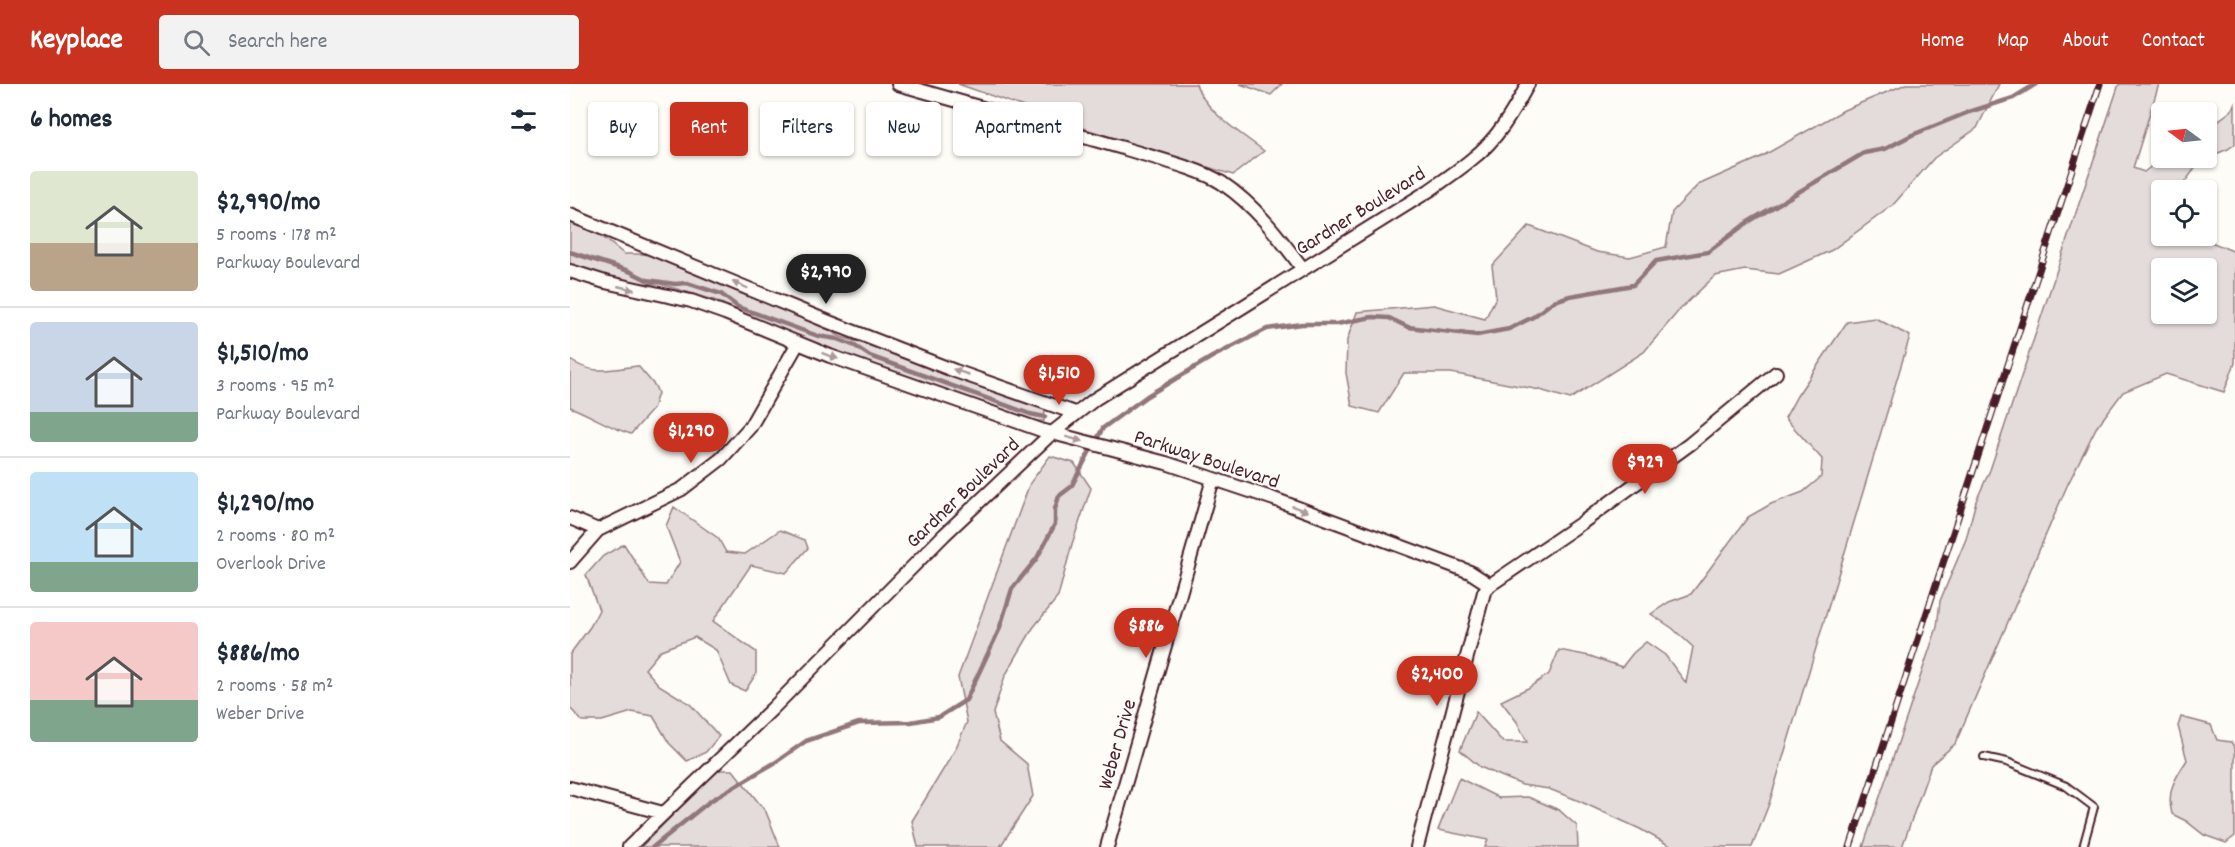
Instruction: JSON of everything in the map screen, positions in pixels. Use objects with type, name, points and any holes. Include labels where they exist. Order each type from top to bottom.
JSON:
[{"type":"street","points":[[898,84],[1123,148],[1219,182],[1251,206],[1269,224],[1303,269]]},
{"type":"street","name":"Gardner Boulevard","points":[[629,847],[772,709],[944,535],[1075,413],[1430,190],[1473,159],[1491,142],[1528,84]]},
{"type":"street","points":[[570,215],[829,322],[956,371],[1075,413]]},
{"type":"street","name":"Parkway Boulevard","points":[[570,271],[614,285],[691,301],[798,343],[1052,433],[1166,463],[1274,499],[1470,572],[1490,585]]},
{"type":"street","points":[[570,562],[598,530],[682,489],[721,459],[750,427],[798,343]]},
{"type":"street","points":[[1417,847],[1482,597],[1490,585],[1583,522],[1690,444],[1776,374]]},
{"type":"street","name":"Weber Drive","points":[[1107,847],[1213,479]]},
{"type":"street","points":[[570,518],[598,530]]},
{"type":"street","points":[[570,788],[663,813]]},
{"type":"lane","points":[[1984,757],[2007,762],[2066,786],[2094,807],[2083,847]]},
{"type":"shaded area","points":[[958,84],[1196,84],[1216,113],[1264,151],[1233,175],[1083,128],[1083,102],[1009,102]]},
{"type":"shaded area","points":[[1240,84],[1282,84],[1271,95]]},
{"type":"shaded area","points":[[1906,84],[1999,84],[1977,128],[1934,158],[1893,205],[1832,250],[1779,274],[1745,270],[1715,276],[1681,308],[1644,352],[1570,399],[1540,390],[1451,373],[1404,373],[1379,413],[1352,406],[1346,373],[1347,340],[1357,312],[1434,305],[1485,319],[1496,297],[1492,266],[1529,226],[1597,252],[1630,257],[1666,247],[1672,212],[1698,185],[1759,158],[1844,110]]},
{"type":"shaded area","points":[[2119,84],[2159,84],[2153,102],[2151,102],[2151,110],[2133,168],[2144,172],[2151,167],[2195,168],[2186,180],[2151,180],[2151,246],[2217,244],[2235,252],[2235,363],[2224,392],[2166,374],[2123,392],[2096,428],[2067,486],[1955,744],[1931,765],[1902,847],[1863,847],[1937,627],[1940,601],[1966,539],[1976,501],[1990,470]]},
{"type":"shaded area","points":[[2235,104],[2235,144],[2217,154],[2217,122],[2231,111]]},
{"type":"shaded area","points":[[570,221],[595,231],[624,254],[649,254],[813,321],[841,337],[878,348],[1045,409],[1044,421],[1031,421],[911,378],[838,355],[714,300],[660,284],[631,283],[570,265]]},
{"type":"shaded area","points":[[1875,318],[1910,336],[1769,804],[1752,847],[1672,847],[1640,829],[1577,800],[1549,789],[1522,785],[1480,767],[1460,750],[1476,712],[1503,742],[1527,742],[1517,722],[1501,701],[1528,688],[1549,674],[1559,650],[1590,656],[1622,667],[1646,642],[1665,655],[1686,683],[1693,647],[1672,628],[1651,614],[1669,602],[1691,594],[1748,517],[1771,504],[1803,492],[1821,477],[1822,459],[1785,418],[1797,396],[1847,322]]},
{"type":"shaded area","points":[[570,360],[595,370],[638,366],[658,393],[653,409],[631,434],[570,407]]},
{"type":"shaded area","points":[[1050,456],[1074,463],[1091,488],[1072,544],[1058,597],[1033,628],[1005,676],[993,713],[1000,741],[1027,764],[1033,796],[1000,847],[918,847],[912,821],[955,750],[967,722],[958,677],[1030,483]]},
{"type":"shaded area","points":[[674,507],[718,538],[726,552],[745,554],[780,530],[805,540],[808,548],[786,573],[751,565],[713,621],[756,652],[756,674],[745,691],[731,685],[716,650],[695,637],[661,650],[645,669],[659,685],[690,704],[719,736],[706,752],[687,761],[669,743],[653,716],[632,712],[602,721],[582,721],[570,708],[570,654],[590,627],[599,610],[586,575],[603,556],[624,544],[649,584],[666,585],[680,562],[666,526]]},
{"type":"shaded area","points":[[2181,717],[2211,725],[2217,740],[2231,742],[2235,748],[2235,836],[2226,843],[2204,835],[2186,821],[2172,814],[2171,792],[2175,779],[2187,760],[2178,726]]},
{"type":"shaded area","points":[[717,770],[733,770],[766,812],[780,847],[641,847]]},
{"type":"shaded area","points":[[1459,778],[1499,798],[1528,797],[1559,810],[1577,826],[1578,847],[1485,847],[1488,840],[1438,830]]},
{"type":"waterway","points":[[1098,437],[1103,428],[1147,396],[1212,357],[1267,329],[1302,324],[1337,324],[1372,317],[1389,318],[1408,327],[1477,335],[1509,329],[1533,317],[1554,301],[1633,285],[1656,261],[1708,252],[1748,222],[1864,153],[1885,149],[1912,135],[1969,112],[2013,98],[2036,84]]},
{"type":"waterway","points":[[570,252],[629,271],[647,280],[675,284],[687,283],[721,294],[738,307],[818,336],[837,339],[855,346],[870,356],[1030,414],[1045,417]]},
{"type":"waterway","points":[[653,847],[710,801],[776,762],[806,741],[859,723],[911,722],[939,717],[966,700],[999,630],[1012,589],[1037,558],[1055,524],[1055,509],[1059,496],[1071,487],[1090,451]]},
{"type":"railway","points":[[1850,847],[2100,84]]}]
